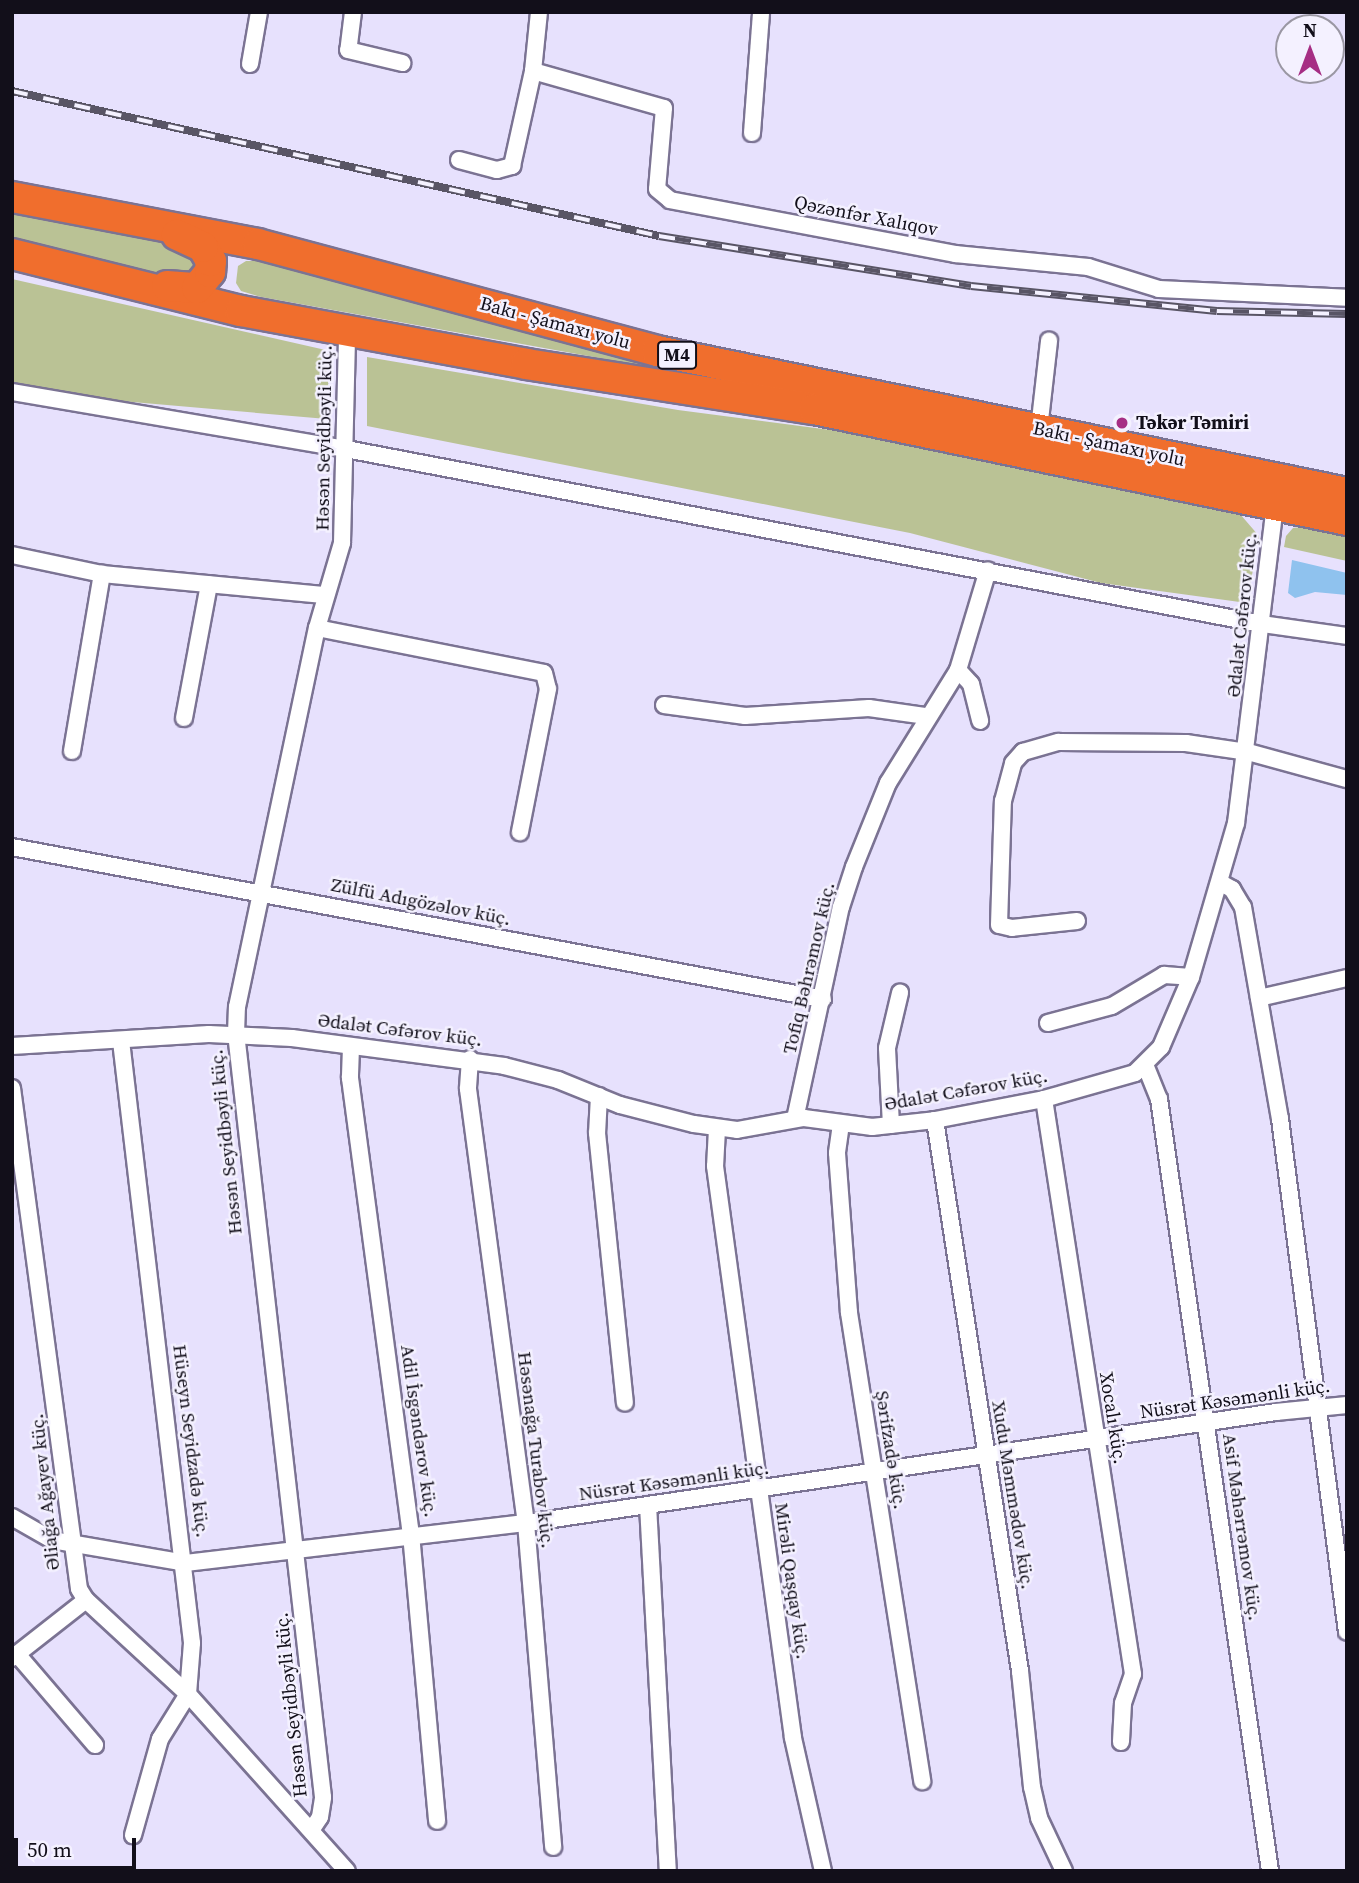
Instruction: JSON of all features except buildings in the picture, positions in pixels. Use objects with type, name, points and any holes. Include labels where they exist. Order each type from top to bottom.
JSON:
[{"type":"highway","name":"Bakı - Şamaxı yolu","points":[[12,197],[332,262],[657,351],[1347,493]]},
{"type":"highway","points":[[77,272],[187,290],[205,281],[209,272],[209,254],[197,241],[96,212]]},
{"type":"highway","points":[[332,262],[246,252],[236,254],[225,274],[228,291],[235,296],[334,328]]},
{"type":"highway","name":"Bakı - Şamaxı yolu","points":[[12,254],[77,272],[334,328],[814,409],[1347,520]]},
{"type":"street","points":[[250,64],[259,12]]},
{"type":"street","points":[[353,12],[348,50],[402,63]]},
{"type":"street","points":[[459,160],[497,170],[512,166],[533,71],[539,12]]},
{"type":"street","points":[[752,133],[761,12]]},
{"type":"street","name":"Qəzənfər Xalıqov","points":[[533,71],[664,107],[657,189],[670,200],[955,254],[1088,267],[1159,289],[1347,298]]},
{"type":"street","name":"Həsən Seyidbəyli küç.","points":[[312,1829],[320,1817],[323,1797],[236,1034],[237,1007],[317,628],[344,530],[346,449],[334,328]]},
{"type":"street","points":[[1039,429],[1049,341]]},
{"type":"street","points":[[12,392],[346,449],[1262,624],[1347,636]]},
{"type":"street","name":"Ədalət Cəfərov küç.","points":[[12,1046],[236,1034],[470,1059],[531,1072],[599,1096],[717,1129],[761,1128],[795,1119],[841,1124],[891,1125],[934,1120],[1044,1099],[1146,1067],[1161,1047],[1191,977],[1221,883],[1248,752],[1275,505]]},
{"type":"street","points":[[12,555],[102,574],[326,595]]},
{"type":"street","name":"Tofiq Bəhrəmov küç.","points":[[795,1119],[841,907],[854,867],[888,783],[926,716],[958,670],[988,570]]},
{"type":"street","points":[[72,751],[102,574]]},
{"type":"street","points":[[184,718],[209,584]]},
{"type":"street","points":[[317,628],[544,673],[548,689],[520,832]]},
{"type":"street","points":[[958,670],[971,684],[980,721]]},
{"type":"street","points":[[664,705],[745,716],[869,708],[926,716]]},
{"type":"street","points":[[1077,921],[1012,928],[999,925],[1003,801],[1013,762],[1023,752],[1059,742],[1119,741],[1248,752],[1347,779]]},
{"type":"street","name":"Zülfü Adıgözəlov küç.","points":[[12,847],[823,999]]},
{"type":"street","points":[[1221,883],[1232,889],[1243,907],[1259,998],[1305,1294],[1315,1408],[1347,1632]]},
{"type":"street","points":[[1048,1023],[1112,1006],[1164,975],[1191,977]]},
{"type":"street","points":[[1259,998],[1347,978]]},
{"type":"street","points":[[891,1125],[887,1048],[900,993]]},
{"type":"street","name":"Hüseyn Seyidzadə küç.","points":[[121,1041],[185,1563],[192,1643],[188,1694],[160,1738],[132,1835]]},
{"type":"street","name":"Adil İsgəndərov küç.","points":[[351,1047],[350,1077],[411,1534],[437,1821]]},
{"type":"street","name":"Həsənağa Turabov küç.","points":[[470,1059],[468,1089],[526,1523],[553,1847]]},
{"type":"street","name":"Asif Məhərrəmov küç.","points":[[1146,1067],[1159,1100],[1270,1871]]},
{"type":"street","name":"Əliağa Ağayev küç.","points":[[12,1088],[61,1436],[74,1572],[86,1601],[188,1694],[347,1871]]},
{"type":"street","points":[[599,1096],[597,1133],[625,1403]]},
{"type":"street","name":"Xocalı küç.","points":[[1044,1099],[1133,1674],[1123,1703],[1121,1742]]},
{"type":"street","name":"Xudu Məmmədov küç.","points":[[934,1120],[1020,1671],[1032,1787],[1039,1818],[1064,1871]]},
{"type":"street","name":"Şərifzadə küç.","points":[[841,1124],[837,1153],[842,1241],[873,1472],[922,1781]]},
{"type":"street","name":"Mirəli Qaşqay küç.","points":[[717,1129],[715,1166],[793,1738],[823,1871]]},
{"type":"street","name":"Nüsrət Kəsəmənli küç.","points":[[12,1517],[38,1534],[71,1543],[185,1563],[411,1534],[526,1523],[1206,1423],[1347,1405]]},
{"type":"street","points":[[648,1505],[658,1645],[659,1777],[668,1871]]},
{"type":"street","points":[[86,1601],[15,1656],[96,1745]]},
{"type":"green space","points":[[12,213],[181,243],[195,250],[197,273],[169,280],[12,238]]},
{"type":"green space","points":[[246,261],[269,261],[726,381],[261,297],[241,291],[236,283],[238,266]]},
{"type":"green space","points":[[12,279],[330,351],[327,419],[75,397],[12,382]]},
{"type":"green space","points":[[367,357],[678,410],[884,437],[1240,514],[1259,536],[1247,603],[1101,583],[910,533],[367,426]]},
{"type":"green space","points":[[1309,526],[1347,534],[1347,561],[1284,547],[1286,536],[1293,528]]},
{"type":"water","points":[[1292,560],[1347,573],[1347,595],[1315,592],[1295,598],[1288,593]]},
{"type":"railway","points":[[12,91],[659,236],[971,286],[1217,311],[1347,314]]},
{"type":"place","name":"Təkər Təmiri","points":[[1122,423]]}]
